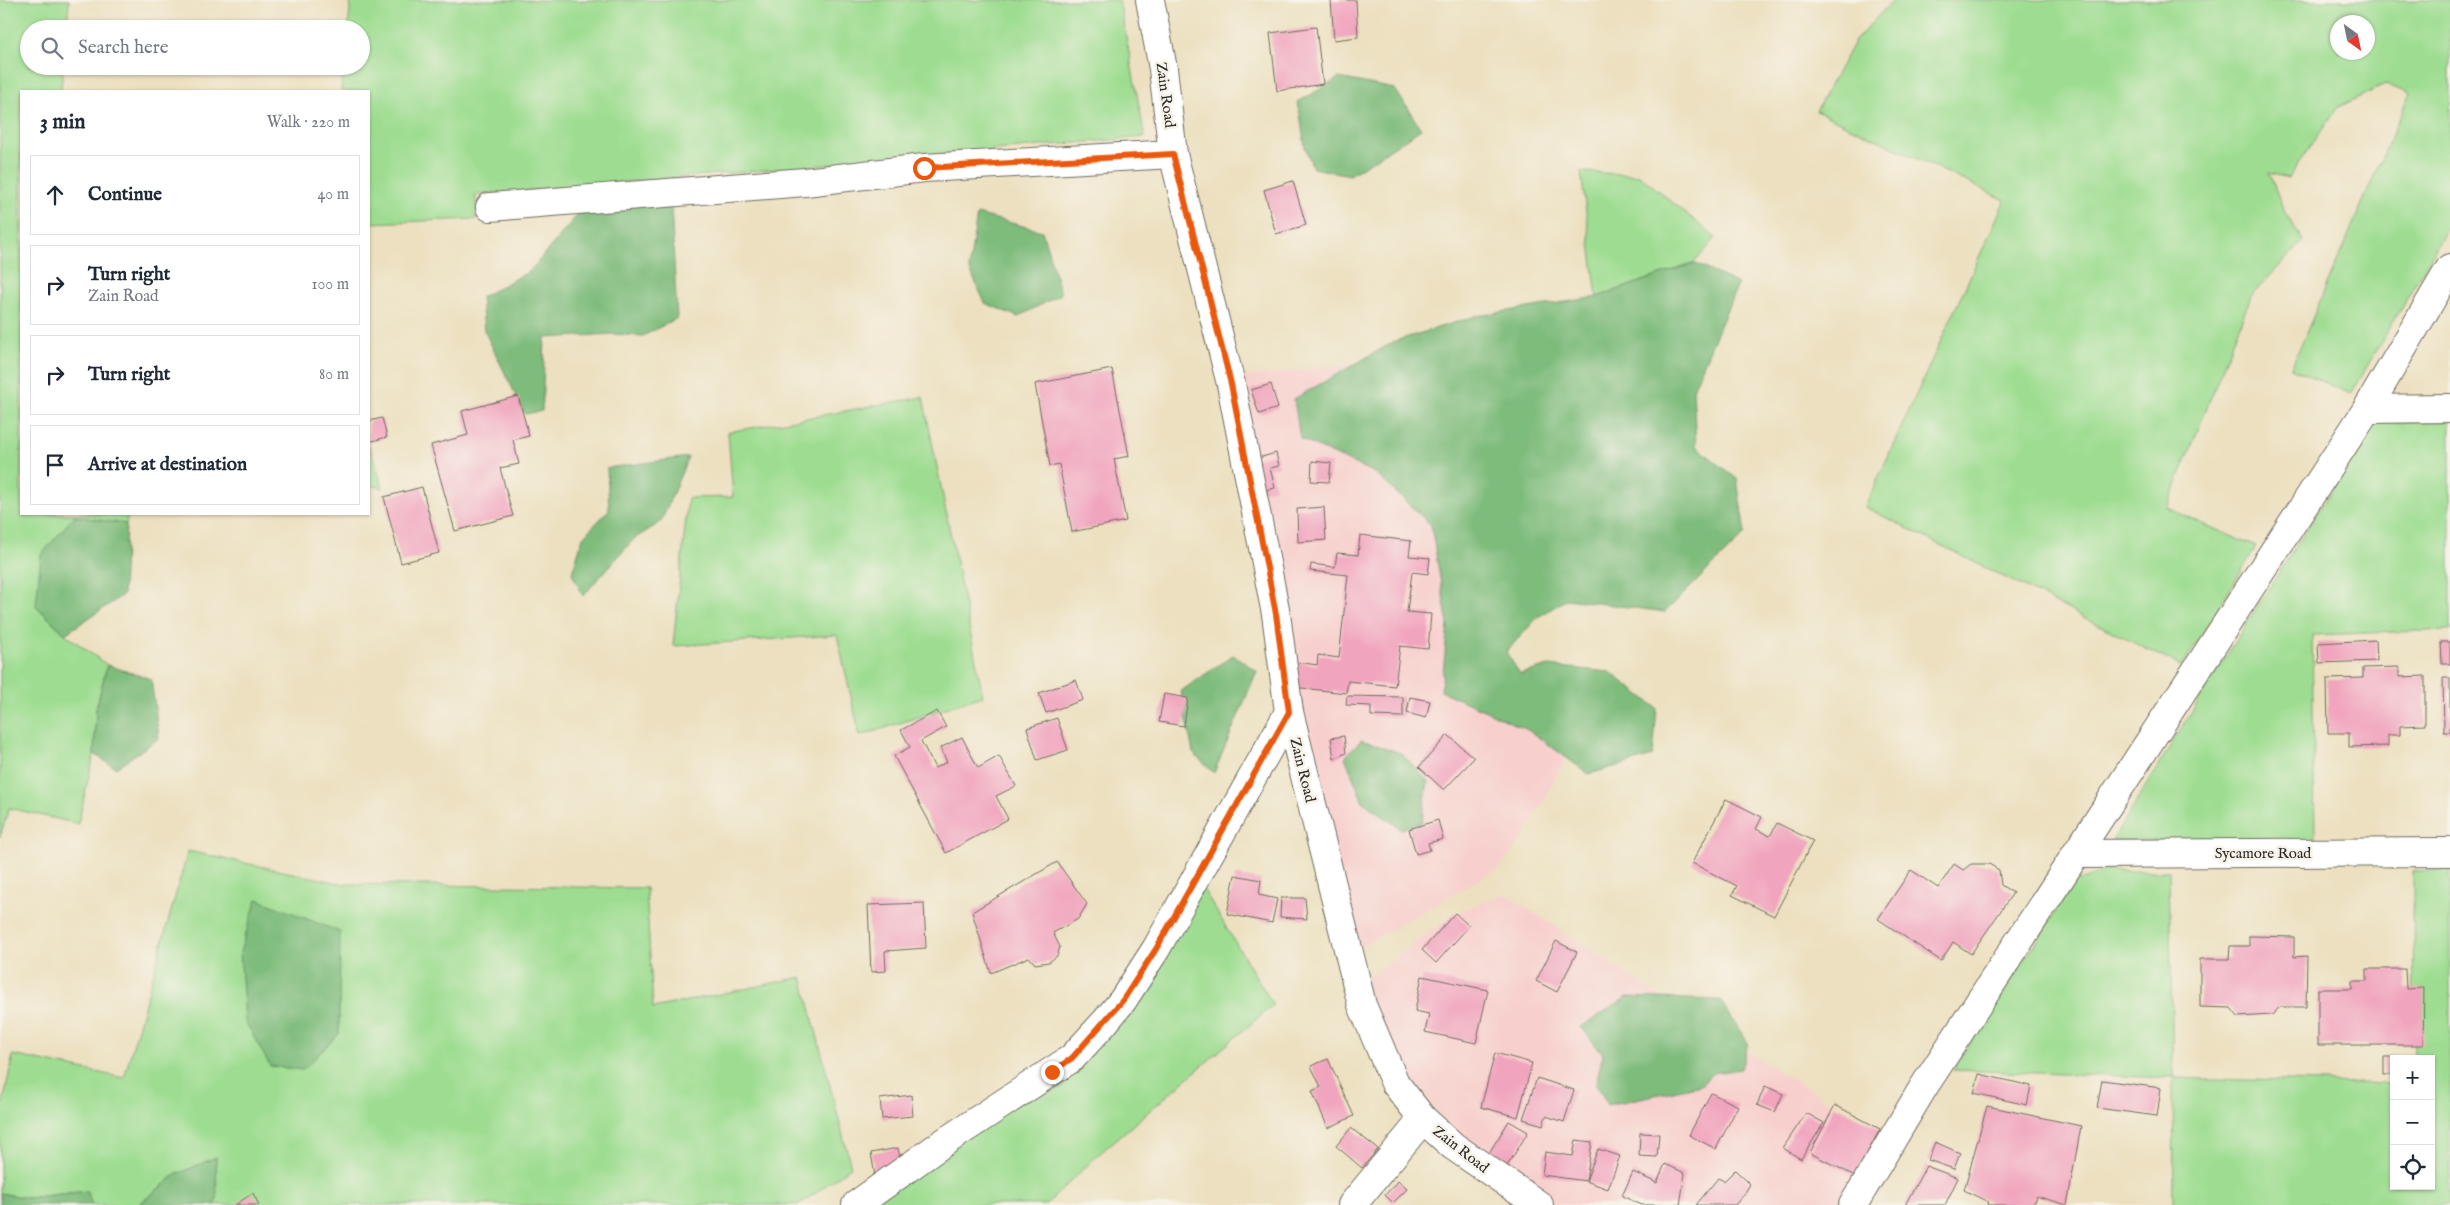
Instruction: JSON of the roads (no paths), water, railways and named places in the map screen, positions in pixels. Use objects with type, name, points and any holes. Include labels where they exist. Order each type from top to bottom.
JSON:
[{"type":"street","name":"Zain Road","points":[[1150,0],[1163,69],[1173,154],[1231,384],[1276,614],[1289,712],[1362,1005],[1395,1083],[1423,1119],[1452,1146],[1539,1205]]},
{"type":"street","points":[[490,208],[805,182],[924,168],[1173,154]]},
{"type":"street","points":[[1853,1205],[1923,1088],[2368,409],[2450,268]]},
{"type":"street","points":[[2368,409],[2450,408]]},
{"type":"street","points":[[856,1205],[935,1148],[1072,1058],[1105,1022],[1123,1000],[1156,949],[1289,712]]},
{"type":"street","name":"Sycamore Road","points":[[2077,854],[2450,852]]},
{"type":"street","points":[[1352,1205],[1423,1119]]}]
